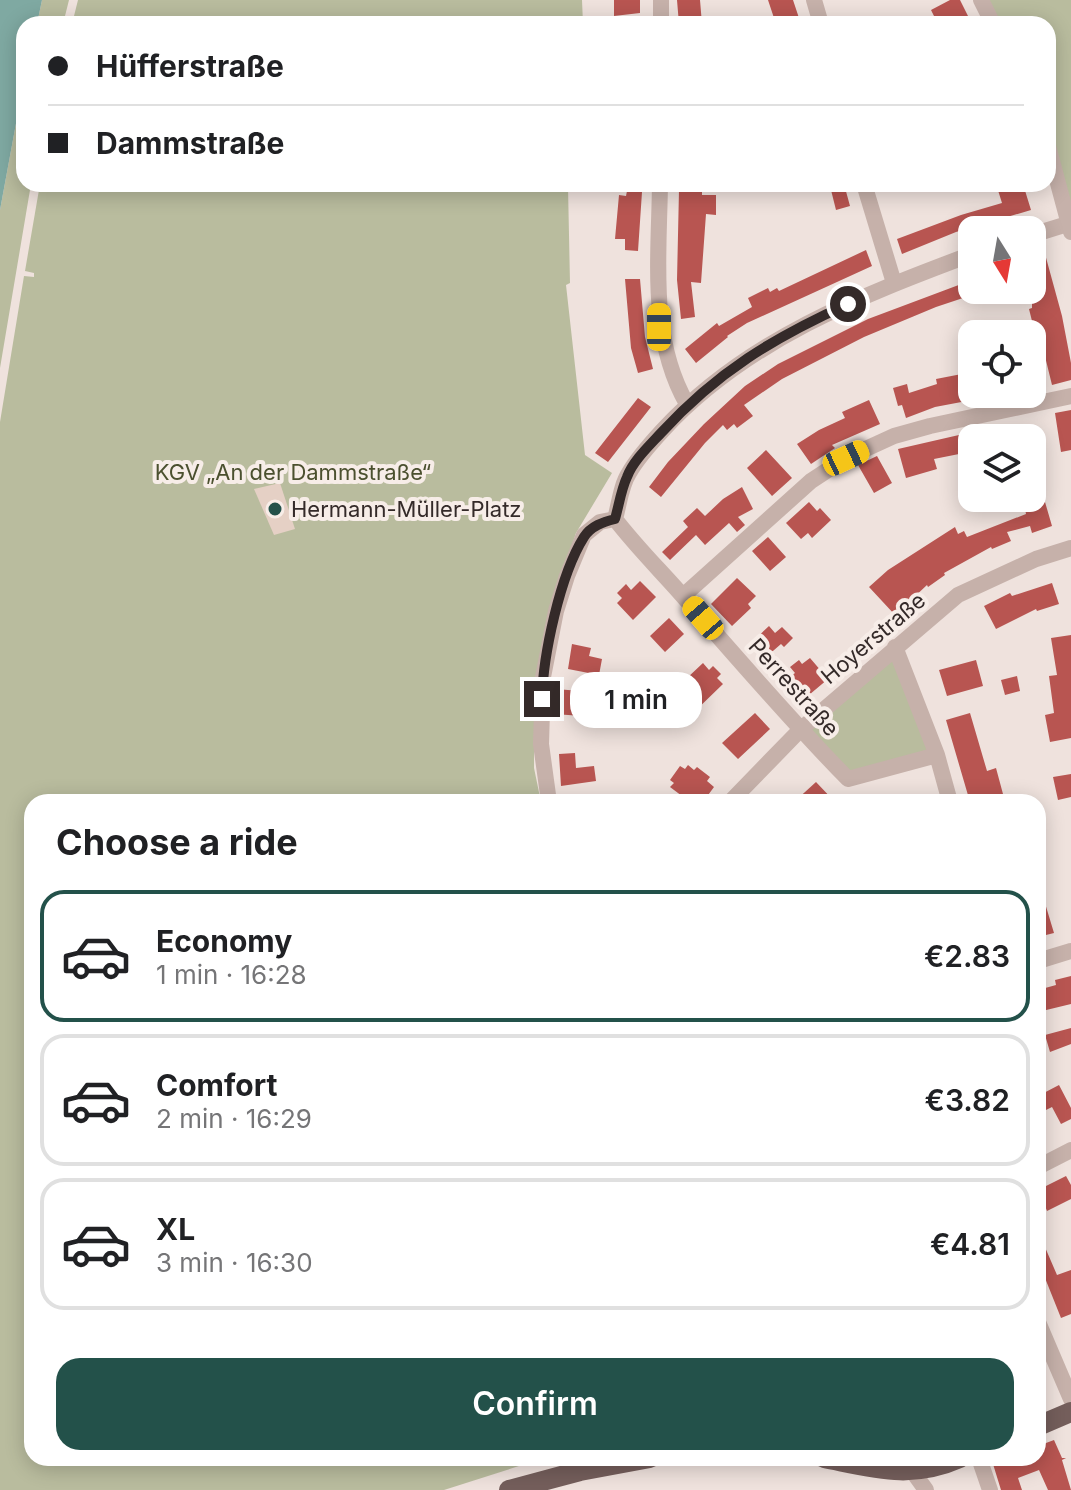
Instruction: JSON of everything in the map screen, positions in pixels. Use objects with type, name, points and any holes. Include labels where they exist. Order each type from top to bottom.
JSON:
[{"type":"main road","points":[[1046,1423],[1071,1412]]},
{"type":"main road","points":[[513,1489],[607,1466]]},
{"type":"main road","points":[[863,1466],[883,1470],[903,1466]]},
{"type":"main road","points":[[916,1466],[937,1466]]},
{"type":"street","points":[[1046,232],[1070,226],[1056,175]]},
{"type":"street","points":[[660,192],[659,327],[674,381],[687,404]]},
{"type":"street","points":[[866,192],[894,283]]},
{"type":"street","points":[[548,794],[541,744],[543,677],[556,611],[584,535],[600,522],[615,519],[627,475],[648,446],[687,404],[749,356],[802,325],[894,283],[958,259]]},
{"type":"street","points":[[683,596],[811,481],[846,458],[894,436],[930,426],[1071,396]]},
{"type":"street","name":"Perrestraße","points":[[615,519],[638,550],[848,779],[937,755]]},
{"type":"street","name":"Hoyerstraße","points":[[738,794],[800,730],[958,595],[1036,559],[1071,548]]},
{"type":"street","points":[[895,647],[937,755],[948,794]]},
{"type":"street","points":[[1046,959],[1071,951]]},
{"type":"street","points":[[1046,1163],[1071,1150]]},
{"type":"street","points":[[1046,1341],[1071,1399]]},
{"type":"street","points":[[909,1466],[926,1490]]},
{"type":"street","points":[[982,1466],[990,1490]]},
{"type":"green space","points":[[42,0],[69,0],[65,16],[39,16]]},
{"type":"green space","points":[[78,0],[582,0],[583,16],[74,16]]},
{"type":"green space","points":[[981,0],[1071,0],[1071,223],[1056,173],[1056,16],[989,16]]},
{"type":"green space","points":[[16,123],[16,192],[30,192],[0,368],[0,210]]},
{"type":"green space","name":"KGV „An der Dammstraße“","points":[[39,192],[568,192],[570,283],[566,285],[585,455],[612,473],[576,533],[546,624],[534,707],[534,768],[539,794],[24,794],[24,1466],[519,1466],[444,1490],[0,1490],[0,422],[24,276],[34,277],[34,273],[25,271]]},
{"type":"green space","points":[[895,647],[937,755],[848,779],[800,730]]},
{"type":"shaded area","name":"Hermann-Müller-Platz","points":[[280,483],[295,529],[274,535],[254,489]]},
{"type":"water","points":[[0,0],[42,0],[39,16],[16,16],[16,123],[0,210]]},
{"type":"building","points":[[614,0],[640,0],[640,13],[614,16]]},
{"type":"building","points":[[677,0],[700,0],[701,16],[678,16]]},
{"type":"building","points":[[768,0],[793,0],[798,16],[773,16]]},
{"type":"building","points":[[950,0],[960,0],[968,16],[934,16],[931,10]]},
{"type":"building","points":[[627,192],[642,192],[638,251],[625,250],[625,239],[615,239],[619,195],[626,196]]},
{"type":"building","points":[[679,192],[716,195],[716,215],[706,214],[701,283],[691,282],[695,317],[681,319],[677,280]]},
{"type":"building","points":[[832,192],[846,192],[850,206],[836,210]]},
{"type":"building","points":[[999,192],[1025,192],[1031,210],[1011,216],[958,216],[1002,203]]},
{"type":"building","points":[[958,216],[958,231],[902,254],[897,239]]},
{"type":"building","points":[[866,250],[872,266],[747,323],[696,363],[685,349],[717,323],[719,326],[752,307],[748,298],[768,288],[770,292],[777,288],[779,291]]},
{"type":"building","points":[[1046,258],[1062,316],[1071,380],[1052,385],[1046,360],[1046,320],[1032,320],[1029,309],[1032,304],[1046,304]]},
{"type":"building","points":[[625,279],[640,279],[645,337],[653,369],[638,373],[631,348]]},
{"type":"building","points":[[958,285],[958,300],[864,337],[782,379],[744,405],[753,416],[737,428],[734,424],[727,430],[723,425],[661,497],[649,487],[704,424],[745,386],[778,364],[868,319]]},
{"type":"building","points":[[958,375],[958,403],[906,418],[902,405],[898,406],[893,388],[907,384],[909,393],[937,384],[936,379]]},
{"type":"building","points":[[638,398],[651,407],[608,462],[595,453]]},
{"type":"building","points":[[869,400],[880,424],[832,445],[835,448],[811,464],[797,444],[845,418],[842,412]]},
{"type":"building","points":[[1071,410],[1071,450],[1061,452],[1055,413]]},
{"type":"building","points":[[958,435],[958,454],[934,459],[937,469],[906,478],[898,449]]},
{"type":"building","points":[[766,450],[792,478],[772,496],[747,468]]},
{"type":"building","points":[[877,456],[892,483],[874,493],[858,465]]},
{"type":"building","points":[[742,487],[753,509],[738,517],[745,525],[737,532],[729,523],[705,545],[696,535],[670,560],[662,552],[688,527],[683,521],[697,508],[705,516]]},
{"type":"building","points":[[809,502],[831,520],[812,538],[808,533],[801,539],[786,523]]},
{"type":"building","points":[[1046,505],[1052,526],[1032,533],[1030,526],[1007,532],[1011,541],[991,547],[944,573],[895,615],[869,587],[888,570],[955,527],[958,534],[964,531],[967,537],[1026,514],[1046,512]]},
{"type":"building","points":[[768,537],[786,557],[770,571],[752,551]]},
{"type":"building","points":[[737,578],[756,596],[748,604],[751,608],[732,626],[711,604]]},
{"type":"building","points":[[640,581],[656,597],[633,620],[617,603],[622,598],[617,593],[626,584],[631,590]]},
{"type":"building","points":[[1052,583],[1059,604],[1036,609],[996,629],[984,606],[1010,593],[1012,596]]},
{"type":"building","points":[[669,618],[684,634],[665,652],[650,636]]},
{"type":"building","points":[[769,626],[775,633],[782,627],[793,638],[766,657],[752,642]]},
{"type":"building","points":[[1071,635],[1071,738],[1050,742],[1045,715],[1054,713],[1049,676],[1057,675],[1051,638]]},
{"type":"building","points":[[572,644],[591,648],[589,656],[602,659],[599,675],[568,669]]},
{"type":"building","points":[[810,658],[828,679],[803,700],[786,680],[795,673],[790,667],[799,660],[802,664]]},
{"type":"building","points":[[976,660],[983,686],[947,696],[939,670]]},
{"type":"building","points":[[703,663],[709,670],[713,666],[721,674],[717,678],[723,684],[691,715],[670,694]]},
{"type":"building","points":[[1017,676],[1020,691],[1005,695],[1001,680]]},
{"type":"building","points":[[556,689],[592,692],[591,703],[597,703],[596,717],[554,714]]},
{"type":"building","points":[[755,713],[770,729],[738,759],[722,743]]},
{"type":"building","points":[[970,713],[987,771],[996,768],[1003,794],[968,794],[946,720]]},
{"type":"building","points":[[575,753],[576,768],[594,766],[596,781],[561,786],[559,754]]},
{"type":"building","points":[[688,765],[694,770],[697,767],[710,777],[707,781],[714,787],[709,794],[679,794],[670,787],[674,783],[670,780],[680,766],[685,769]]},
{"type":"building","points":[[1071,774],[1071,797],[1058,800],[1053,777]]},
{"type":"building","points":[[816,782],[827,794],[803,794]]},
{"type":"building","points":[[1046,907],[1054,933],[1046,935]]},
{"type":"building","points":[[1071,976],[1071,1004],[1046,1010],[1046,988],[1056,985],[1055,980]]},
{"type":"building","points":[[1071,1028],[1071,1044],[1050,1052],[1046,1035]]},
{"type":"building","points":[[1059,1085],[1071,1108],[1071,1119],[1061,1124],[1052,1107],[1046,1110],[1046,1092]]},
{"type":"building","points":[[1066,1176],[1071,1185],[1071,1199],[1047,1211],[1046,1186]]},
{"type":"building","points":[[1046,1250],[1057,1275],[1071,1270],[1071,1314],[1061,1318],[1046,1280]]},
{"type":"building","points":[[1054,1440],[1062,1458],[1066,1458],[1062,1460],[1071,1490],[1048,1490],[1039,1470],[1018,1478],[1022,1490],[1001,1490],[994,1466],[1046,1466],[1046,1443]]},
{"type":"place","name":"Hermann-Müller-Platz","points":[[275,509]]},
{"type":"route","points":[[542,699],[543,677],[556,611],[584,535],[600,522],[615,519],[627,475],[648,446],[687,404],[749,356],[802,325],[848,304]]}]
